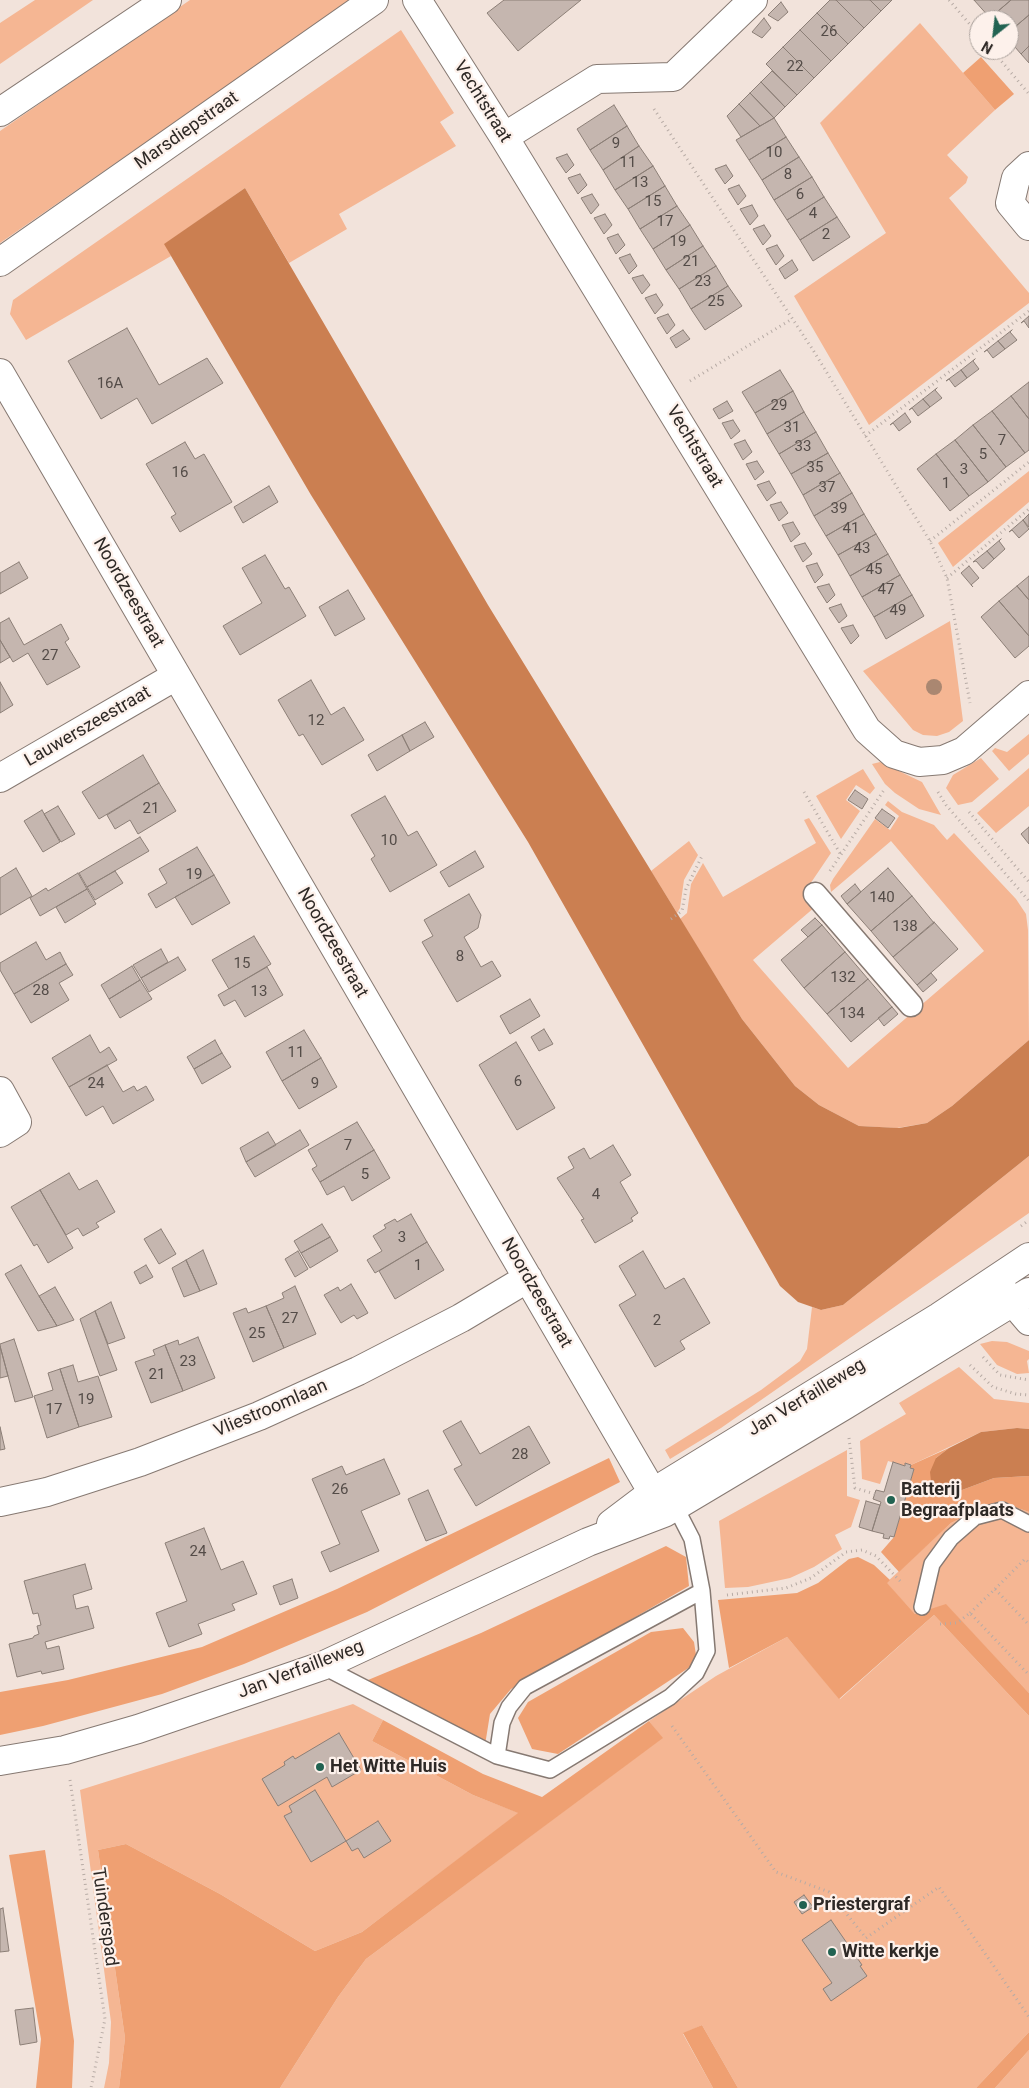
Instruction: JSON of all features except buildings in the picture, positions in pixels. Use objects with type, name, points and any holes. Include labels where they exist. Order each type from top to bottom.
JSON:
[{"type":"street","points":[[0,112],[167,0]]},
{"type":"street","name":"Marsdiepstraat","points":[[0,262],[374,0]]},
{"type":"street","name":"Vechtstraat","points":[[417,0],[504,137],[867,730],[894,754],[919,762],[943,760],[964,751],[1029,694]]},
{"type":"street","points":[[504,137],[597,79],[673,76],[753,0]]},
{"type":"street","points":[[1029,166],[1016,178],[1010,203],[1029,226]]},
{"type":"street","name":"Noordzeestraat","points":[[0,373],[528,1278],[664,1504]]},
{"type":"street","name":"Lauwerszeestraat","points":[[0,778],[176,676]]},
{"type":"street","points":[[815,894],[911,1005]]},
{"type":"street","points":[[0,1091],[17,1122],[0,1133]]},
{"type":"street","name":"Jan Verfailleweg","points":[[664,1504],[1029,1258]]},
{"type":"street","name":"Vliestroomlaan","points":[[0,1502],[47,1492],[140,1462],[260,1416],[375,1362],[461,1318],[528,1278]]},
{"type":"street","points":[[994,1280],[1023,1305]]},
{"type":"street","name":"Jan Verfailleweg","points":[[0,1761],[65,1750],[138,1729],[322,1666],[588,1542],[664,1504],[845,1406],[959,1334],[1023,1305]]},
{"type":"lane","points":[[322,1666],[497,1756],[550,1770],[670,1697],[696,1673],[707,1651],[703,1594],[692,1539],[664,1504]]},
{"type":"lane","points":[[922,1607],[932,1564],[951,1538],[976,1517],[1002,1510],[1029,1524]]},
{"type":"lane","points":[[497,1756],[502,1723],[508,1707],[525,1688],[703,1594]]},
{"type":"path","points":[[949,0],[969,23]]},
{"type":"path","points":[[1000,60],[1029,94]]},
{"type":"path","points":[[634,79],[792,319],[930,541],[947,578],[976,740]]},
{"type":"path","points":[[865,436],[1029,311]]},
{"type":"path","points":[[663,396],[792,319]]},
{"type":"path","points":[[930,541],[1029,462]]},
{"type":"path","points":[[947,578],[1029,509]]},
{"type":"path","points":[[919,762],[946,805],[1029,901]]},
{"type":"path","points":[[815,894],[884,790]]},
{"type":"path","points":[[804,792],[841,856]]},
{"type":"path","points":[[969,812],[1029,882]]},
{"type":"path","points":[[671,919],[682,911],[689,881],[702,856]]},
{"type":"path","points":[[959,1334],[1000,1375],[1029,1380]]},
{"type":"path","points":[[959,1334],[972,1368],[993,1387],[1016,1394],[1029,1395]]},
{"type":"path","points":[[845,1406],[855,1488],[875,1494]]},
{"type":"path","points":[[703,1594],[786,1588],[811,1578],[846,1552],[862,1550],[876,1556],[941,1625],[957,1623],[970,1613],[1025,1559],[1029,1563]]},
{"type":"path","points":[[995,1589],[1029,1625]]},
{"type":"path","points":[[970,1613],[1029,1674]]},
{"type":"path","points":[[658,1705],[776,1872],[829,1892],[866,1938],[939,1887],[1029,2017]]},
{"type":"path","name":"Tuinderspad","points":[[65,1750],[105,2019],[91,2088]]},
{"type":"shaded area","points":[[35,0],[93,0],[0,64],[0,23]]},
{"type":"shaded area","points":[[190,0],[351,0],[0,243],[0,131]]},
{"type":"shaded area","points":[[920,23],[995,110],[947,155],[968,177],[966,183],[949,198],[1029,293],[1029,303],[869,425],[794,296],[886,233],[820,123]]},
{"type":"shaded area","points":[[401,30],[454,113],[440,122],[456,146],[339,214],[347,229],[289,263],[245,188],[165,244],[171,256],[26,340],[10,314],[13,300]]},
{"type":"shaded area","points":[[978,60],[984,60],[1014,94],[995,110],[963,73]]},
{"type":"shaded area","points":[[245,188],[488,605],[742,1019],[795,1086],[819,1105],[859,1126],[899,1128],[927,1123],[952,1106],[1029,1040],[1029,1156],[843,1305],[821,1310],[798,1302],[780,1286],[528,842],[311,495],[164,244]]},
{"type":"shaded area","points":[[1029,471],[1029,502],[953,567],[938,543]]},
{"type":"shaded area","points":[[950,621],[963,721],[949,732],[937,736],[923,735],[913,730],[863,671]]},
{"type":"shaded area","points":[[1029,734],[1029,754],[1009,771],[992,751],[995,748],[1007,752]]},
{"type":"shaded area","points":[[981,758],[999,779],[972,802],[958,805],[946,788],[953,775]]},
{"type":"shaded area","points":[[880,762],[922,782],[941,815],[919,809],[895,793],[885,784],[872,764]]},
{"type":"shaded area","points":[[1029,768],[1029,806],[996,833],[977,813]]},
{"type":"shaded area","points":[[863,769],[875,788],[870,794],[856,785],[846,800],[860,811],[841,839],[816,796]]},
{"type":"shaded area","points":[[888,801],[902,812],[934,825],[947,840],[954,833],[1016,899],[1026,914],[1028,930],[1029,1040],[952,1106],[927,1123],[897,1128],[859,1126],[819,1105],[795,1086],[742,1019],[680,919],[687,913],[691,884],[703,863],[723,897],[816,843],[804,820],[809,818],[831,853],[804,893],[815,907],[753,960],[848,1068],[984,951],[891,841],[831,892],[830,885],[833,879],[875,819],[890,830],[899,816],[885,805]]},
{"type":"shaded area","points":[[689,841],[698,855],[684,880],[680,908],[677,913],[651,871]]},
{"type":"shaded area","points":[[1029,1156],[1029,1213],[721,1428],[670,1459],[665,1450],[761,1390],[800,1361],[807,1349],[812,1307],[821,1310],[843,1305]]},
{"type":"shaded area","points":[[992,1341],[1007,1342],[1029,1351],[1029,1359],[1027,1361],[1029,1373],[1017,1374],[997,1365],[980,1344]]},
{"type":"shaded area","points":[[959,1367],[994,1399],[1029,1403],[1029,1429],[1017,1428],[981,1432],[911,1465],[905,1463],[905,1466],[888,1461],[880,1484],[862,1479],[860,1441],[906,1414],[899,1403]]},
{"type":"shaded area","points":[[1017,1428],[1029,1429],[1029,1476],[994,1478],[962,1490],[941,1491],[931,1481],[930,1472],[936,1458],[949,1448],[981,1432]]},
{"type":"shaded area","points":[[949,1448],[936,1458],[962,1490],[994,1478],[1029,1476],[1029,1512],[1012,1506],[981,1508],[951,1523],[899,1572],[881,1552],[894,1537],[914,1469],[910,1468],[911,1465]]},
{"type":"shaded area","points":[[847,1450],[847,1496],[860,1500],[851,1527],[835,1535],[842,1549],[814,1567],[790,1578],[748,1587],[725,1588],[719,1521]]},
{"type":"shaded area","points":[[609,1458],[620,1482],[367,1612],[244,1664],[162,1694],[43,1726],[0,1735],[0,1692],[68,1680],[202,1647],[337,1589]]},
{"type":"shaded area","points":[[1012,1506],[1029,1512],[1029,1693],[946,1605],[915,1614],[886,1583],[951,1523],[981,1508]]},
{"type":"shaded area","points":[[666,1546],[686,1557],[689,1586],[511,1689],[490,1714],[485,1745],[368,1680],[481,1633]]},
{"type":"shaded area","points":[[858,1557],[874,1565],[890,1580],[887,1583],[915,1614],[946,1604],[1029,1693],[1029,1716],[934,1615],[839,1699],[787,1637],[729,1668],[718,1600],[797,1593],[818,1583],[849,1559]]},
{"type":"shaded area","points":[[934,1615],[1029,1716],[1029,2032],[976,2088],[738,2088],[702,2025],[683,2034],[713,2088],[280,2088],[338,1997],[366,1959],[662,1738],[649,1721],[716,1676],[787,1637],[840,1699]]},
{"type":"shaded area","points":[[683,1628],[694,1642],[696,1655],[690,1667],[558,1754],[532,1749],[518,1718],[528,1702],[651,1632]]},
{"type":"shaded area","points":[[353,1704],[383,1720],[372,1741],[473,1795],[519,1813],[362,1932],[315,1951],[220,1894],[126,1844],[98,1850],[125,2038],[119,2088],[104,2088],[109,2063],[111,2022],[80,1790]]},
{"type":"shaded area","points":[[383,1720],[483,1774],[542,1797],[649,1721],[663,1738],[366,1959],[338,1997],[280,2088],[119,2088],[125,2038],[98,1850],[126,1844],[220,1894],[315,1951],[362,1932],[518,1813],[473,1795],[372,1741]]},
{"type":"shaded area","points":[[45,1850],[74,2041],[72,2088],[36,2088],[41,2039],[9,1855]]},
{"type":"shaded area","points":[[702,2025],[738,2088],[713,2088],[683,2033]]},
{"type":"shaded area","points":[[1029,2032],[1029,2050],[995,2088],[976,2088]]},
{"type":"shaded area","points":[[1029,2050],[1029,2088],[995,2088]]},
{"type":"place","name":"Batterij Begraafplaats","points":[[891,1500]]},
{"type":"place","name":"Het Witte Huis","points":[[320,1767]]},
{"type":"place","name":"Priestergraf","points":[[803,1905]]},
{"type":"place","name":"Witte kerkje","points":[[832,1952]]}]
